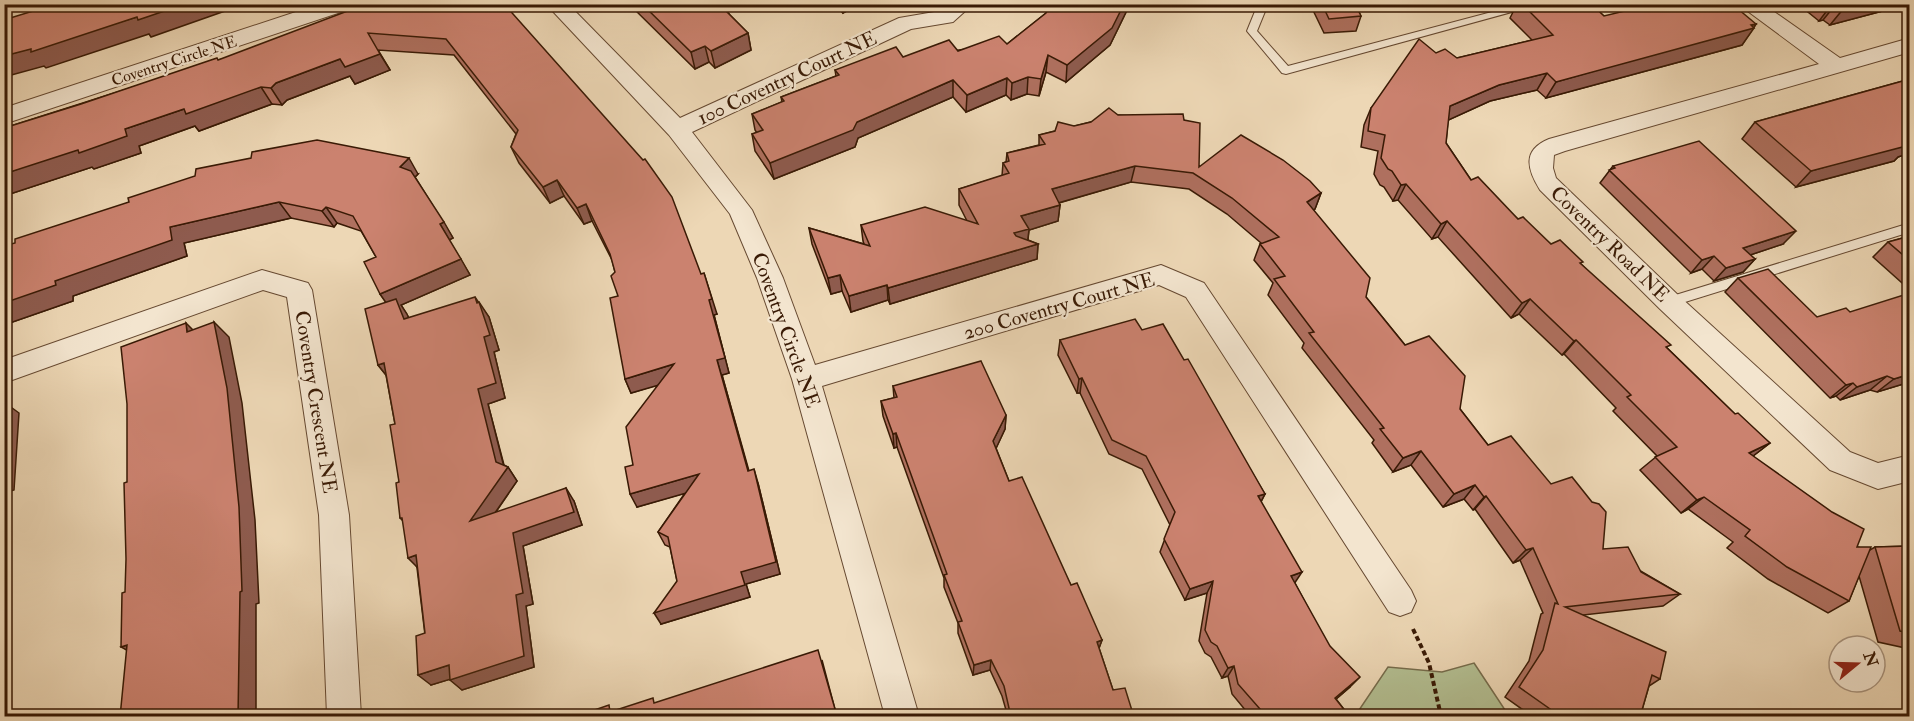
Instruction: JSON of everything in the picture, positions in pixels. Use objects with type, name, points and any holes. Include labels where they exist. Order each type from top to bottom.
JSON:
[{"type":"street","name":"Coventry Circle NE","points":[[4,116],[343,4]]},
{"type":"street","name":"Coventry Circle NE","points":[[556,4],[677,129],[740,210],[770,278],[806,380],[902,717]]},
{"type":"street","name":"100 Coventry Court NE","points":[[677,129],[906,23],[946,17],[963,4]]},
{"type":"street","points":[[1748,4],[1836,65],[1910,45]]},
{"type":"street","name":"Coventry Road NE","points":[[1836,65],[1544,150],[1539,162],[1541,174],[1548,184],[1669,302],[1840,461],[1878,476],[1910,468]]},
{"type":"street","name":"200 Coventry Court NE","points":[[806,380],[1161,275],[1195,290],[1400,602]]},
{"type":"street","name":"Coventry Crescent NE","points":[[4,372],[262,280],[299,290],[334,515],[344,717]]},
{"type":"lane","points":[[1263,4],[1252,31],[1286,70],[1536,4]]},
{"type":"lane","points":[[1669,302],[1910,227]]},
{"type":"path","points":[[1400,602],[1429,663],[1442,717]]},
{"type":"green space","points":[[1474,663],[1509,716],[1355,716],[1388,667],[1442,672]]},
{"type":"building","points":[[56,4],[185,4],[138,20],[137,17],[31,52],[31,49],[4,56],[4,15],[7,15],[7,19]]},
{"type":"building","points":[[366,4],[504,4],[643,160],[645,159],[672,197],[701,274],[704,273],[712,299],[709,300],[725,358],[717,360],[748,471],[754,469],[776,562],[741,572],[745,585],[654,613],[677,581],[668,537],[658,532],[699,474],[630,494],[625,467],[633,465],[626,427],[674,364],[625,379],[610,298],[618,296],[611,276],[615,272],[610,254],[586,204],[577,208],[557,180],[543,187],[511,147],[518,130],[446,39],[368,33],[380,54],[345,67],[340,59],[276,83],[271,88],[261,87],[186,114],[184,109],[125,129],[127,136],[79,153],[78,150],[4,174],[4,128],[217,58],[218,60]]},
{"type":"building","points":[[642,4],[722,4],[748,33],[711,51],[705,46],[691,52]]},
{"type":"building","points":[[1051,4],[1124,4],[1112,28],[1067,65],[1048,55],[1041,79],[1028,77],[1012,83],[1007,78],[967,95],[953,80],[857,122],[853,130],[770,163],[752,134],[763,130],[752,114],[784,101],[781,97],[839,75],[835,70],[896,47],[903,57],[949,40],[958,51],[999,36],[1007,44],[1046,13]]},
{"type":"building","points":[[1322,4],[1355,4],[1361,16],[1329,19]]},
{"type":"building","points":[[1522,4],[1591,4],[1604,16],[1654,4],[1732,4],[1756,24],[1751,25],[1754,28],[1556,82],[1547,73],[1499,85],[1450,106],[1446,143],[1471,180],[1478,177],[1518,219],[1523,217],[1551,244],[1560,240],[1583,262],[1580,263],[1671,345],[1666,347],[1735,414],[1738,413],[1770,443],[1749,453],[1832,512],[1864,529],[1857,547],[1871,547],[1849,601],[1787,567],[1745,536],[1750,530],[1704,497],[1697,500],[1655,457],[1677,447],[1627,397],[1631,395],[1576,340],[1574,341],[1530,299],[1522,303],[1447,221],[1441,224],[1406,184],[1401,185],[1381,158],[1385,135],[1368,131],[1371,108],[1419,39],[1436,53],[1445,49],[1457,58],[1553,35]]},
{"type":"building","points":[[1839,4],[1858,4],[1844,8]]},
{"type":"building","points":[[1910,79],[1910,142],[1908,143],[1910,145],[1811,171],[1755,122]]},
{"type":"building","points":[[1109,108],[1118,115],[1183,114],[1184,120],[1200,123],[1199,167],[1241,135],[1283,160],[1310,181],[1321,193],[1307,202],[1370,278],[1366,297],[1405,345],[1429,336],[1465,376],[1460,409],[1488,445],[1511,436],[1551,484],[1572,477],[1592,502],[1599,504],[1606,512],[1603,549],[1628,547],[1641,572],[1680,594],[1565,607],[1666,652],[1660,679],[1652,675],[1640,717],[1546,717],[1550,709],[1519,687],[1543,650],[1555,603],[1558,604],[1533,548],[1526,550],[1486,496],[1484,497],[1475,485],[1454,494],[1421,451],[1403,458],[1380,429],[1384,428],[1309,333],[1314,332],[1274,279],[1285,276],[1260,244],[1279,237],[1232,198],[1193,173],[1135,166],[1052,189],[1060,205],[1021,216],[1029,229],[1014,233],[1016,236],[1038,244],[888,288],[887,285],[849,296],[840,275],[828,278],[809,228],[870,246],[861,225],[925,207],[978,224],[959,189],[1009,173],[1003,163],[1009,161],[1007,153],[1045,144],[1039,135],[1055,131],[1058,122],[1074,126],[1091,122]]},
{"type":"building","points":[[317,140],[409,158],[400,167],[411,171],[444,222],[440,224],[461,259],[380,294],[364,262],[376,257],[353,216],[326,207],[322,211],[279,202],[170,227],[172,240],[55,281],[56,285],[4,303],[4,246],[15,243],[15,239],[129,202],[128,198],[195,176],[196,169],[251,158],[252,152]]},
{"type":"building","points":[[1699,141],[1796,231],[1743,248],[1755,259],[1726,268],[1714,256],[1702,260],[1609,170],[1615,168],[1613,166]]},
{"type":"building","points":[[1910,236],[1910,261],[1888,242]]},
{"type":"building","points":[[1768,269],[1817,317],[1846,308],[1850,312],[1910,293],[1910,374],[1894,379],[1887,376],[1857,387],[1853,383],[1846,385],[1738,278]]},
{"type":"building","points":[[475,297],[477,303],[479,302],[490,335],[484,337],[496,383],[478,389],[496,462],[508,467],[470,521],[566,488],[574,512],[513,533],[523,593],[516,595],[524,656],[450,680],[449,665],[418,675],[416,636],[425,633],[416,555],[408,558],[402,518],[400,518],[396,483],[399,482],[390,425],[395,424],[384,363],[378,365],[365,309],[396,299],[404,319]]},
{"type":"building","points":[[1135,319],[1142,330],[1163,324],[1184,360],[1188,359],[1265,494],[1258,496],[1302,572],[1291,576],[1330,646],[1360,677],[1335,698],[1346,712],[1340,717],[1267,717],[1238,684],[1234,666],[1228,668],[1217,646],[1211,642],[1205,630],[1213,581],[1190,589],[1164,539],[1175,512],[1146,456],[1112,440],[1082,378],[1079,379],[1060,340]]},
{"type":"building","points":[[214,322],[227,388],[239,507],[242,591],[240,592],[238,717],[120,717],[127,645],[121,647],[122,593],[125,592],[126,559],[124,483],[127,482],[127,404],[121,347],[186,323],[187,332]]},
{"type":"building","points":[[981,361],[1006,415],[993,441],[1009,481],[1022,477],[1071,585],[1077,583],[1102,640],[1097,642],[1113,690],[1125,688],[1134,717],[1011,717],[1004,686],[991,660],[974,665],[958,622],[962,621],[944,575],[947,574],[896,433],[893,434],[881,401],[897,397],[893,386]]},
{"type":"building","points":[[1910,546],[1910,633],[1900,631],[1875,547]]},
{"type":"building","points":[[818,650],[835,709],[821,717],[574,717],[609,705],[610,712],[653,698],[654,703]]}]
